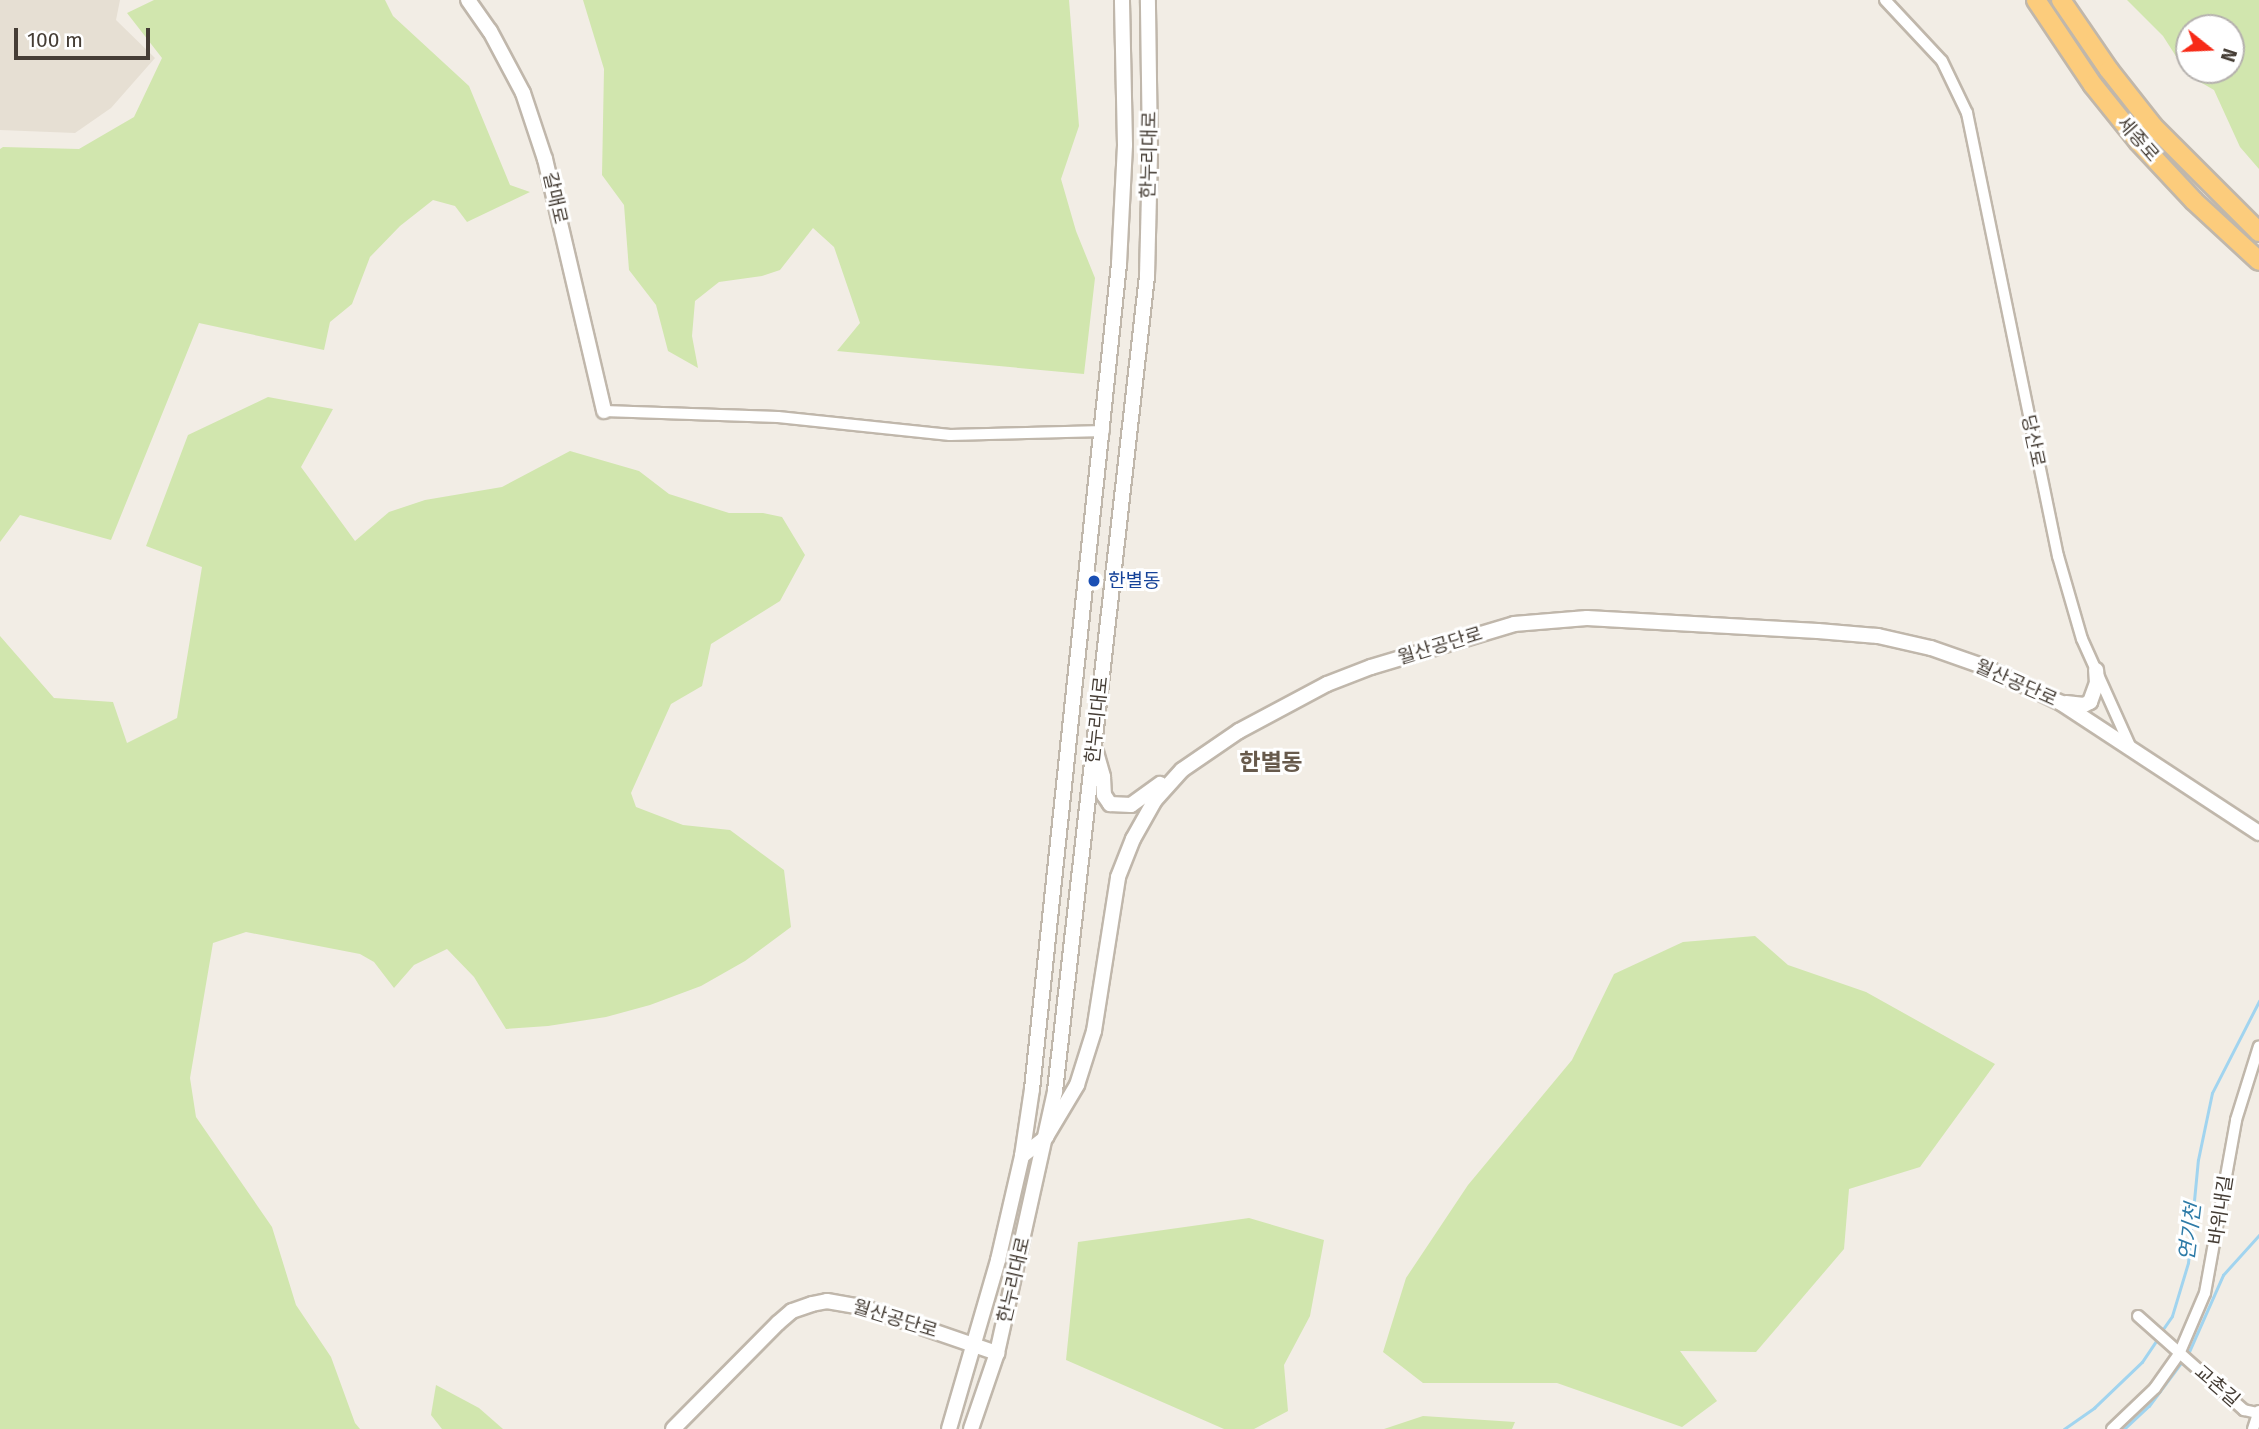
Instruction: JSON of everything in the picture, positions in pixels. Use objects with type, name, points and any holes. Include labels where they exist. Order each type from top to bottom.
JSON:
[{"type":"highway","name":"세종로","points":[[2036,0],[2093,85],[2138,141],[2194,201],[2259,261]]},
{"type":"highway","name":"세종로","points":[[2061,0],[2109,70],[2154,126],[2208,184],[2259,232]]},
{"type":"street","name":"갈매로","points":[[468,0],[490,31],[523,93],[545,159],[604,411]]},
{"type":"street","name":"한누리대로","points":[[949,1429],[976,1345],[1022,1156],[1032,1089],[1104,431],[1119,264],[1125,145],[1122,0]]},
{"type":"street","name":"한누리대로","points":[[971,1429],[996,1353],[1055,1091],[1147,276],[1150,151],[1148,0]]},
{"type":"street","name":"당산로","points":[[1885,0],[1942,61],[1967,113],[2058,556],[2072,607],[2096,670],[2130,746]]},
{"type":"street","points":[[604,411],[778,417],[950,435],[1104,431]]},
{"type":"street","name":"월산공단로","points":[[1022,1156],[1046,1137],[1067,1104],[1085,1065],[1094,1031],[1118,877],[1133,839],[1149,810],[1182,770],[1239,731],[1327,684],[1371,667],[1514,624],[1587,618],[1878,636],[1931,649],[1985,667],[2061,703],[2130,746]]},
{"type":"street","points":[[2061,703],[2084,705],[2090,702],[2095,692],[2096,670]]},
{"type":"street","points":[[1094,745],[1103,777],[1104,795],[1110,804],[1131,805],[1182,770]]},
{"type":"street","points":[[2130,746],[2259,833]]},
{"type":"street","name":"바위내길","points":[[2112,1429],[2155,1388],[2180,1355],[2206,1293],[2236,1120],[2259,1046]]},
{"type":"street","name":"월산공단로","points":[[673,1429],[778,1323],[792,1311],[812,1304],[827,1301],[866,1308],[996,1353]]},
{"type":"street","name":"교촌길","points":[[2142,1320],[2244,1410],[2258,1412],[2253,1429]]},
{"type":"shaded area","points":[[0,0],[120,0],[116,20],[155,58],[111,108],[75,133],[0,130]]},
{"type":"green space","points":[[154,0],[385,0],[393,16],[469,86],[510,185],[530,192],[467,222],[455,206],[433,200],[400,226],[370,257],[352,304],[330,322],[324,350],[199,323],[111,540],[20,515],[0,542],[0,149],[79,149],[134,117],[162,58],[127,13]]},
{"type":"green space","points":[[583,0],[1069,0],[1079,126],[1061,179],[1076,231],[1095,278],[1084,374],[837,351],[860,323],[834,247],[813,228],[780,270],[762,276],[719,282],[695,301],[692,336],[698,368],[668,351],[656,305],[629,270],[624,205],[602,175],[604,69]]},
{"type":"green space","points":[[2127,0],[2259,0],[2259,169],[2240,147],[2214,90],[2204,84],[2245,84],[2245,14],[2175,14],[2175,55],[2163,36]]},
{"type":"green space","points":[[268,397],[333,409],[301,467],[355,541],[389,512],[425,500],[502,487],[570,451],[639,471],[669,494],[729,513],[763,513],[782,517],[805,555],[780,601],[711,644],[702,686],[671,704],[631,793],[636,807],[683,825],[730,830],[784,870],[791,927],[745,961],[701,986],[650,1005],[606,1017],[506,1029],[474,977],[447,949],[414,965],[394,988],[374,962],[360,954],[246,932],[213,943],[190,1078],[196,1117],[272,1227],[296,1305],[331,1357],[355,1423],[360,1429],[0,1429],[0,636],[54,698],[113,702],[127,743],[177,718],[202,567],[146,546],[188,435]]},
{"type":"green space","points":[[1755,936],[1788,965],[1866,992],[1995,1064],[1920,1167],[1849,1189],[1844,1249],[1756,1352],[1680,1351],[1717,1401],[1682,1427],[1557,1383],[1423,1383],[1383,1352],[1406,1278],[1468,1185],[1572,1060],[1614,974],[1683,942]]},
{"type":"green space","points":[[1249,1218],[1324,1240],[1310,1316],[1284,1365],[1288,1411],[1254,1429],[1224,1429],[1066,1360],[1078,1242]]},
{"type":"green space","points":[[436,1385],[479,1408],[503,1429],[442,1429],[431,1415]]},
{"type":"green space","points":[[1423,1416],[1515,1422],[1512,1429],[1384,1429]]},
{"type":"waterway","name":"연기천","points":[[2161,1332],[2172,1316],[2188,1263],[2198,1160],[2212,1093],[2259,1001]]},
{"type":"waterway","points":[[2188,1354],[2223,1275],[2259,1235]]},
{"type":"waterway","name":"연기천","points":[[2064,1429],[2094,1408],[2142,1362],[2158,1338]]},
{"type":"waterway","points":[[2124,1429],[2149,1406],[2184,1359]]},
{"type":"place","name":"한별동","points":[[1094,581]]},
{"type":"district","name":"한별동","points":[[1271,762]]}]
